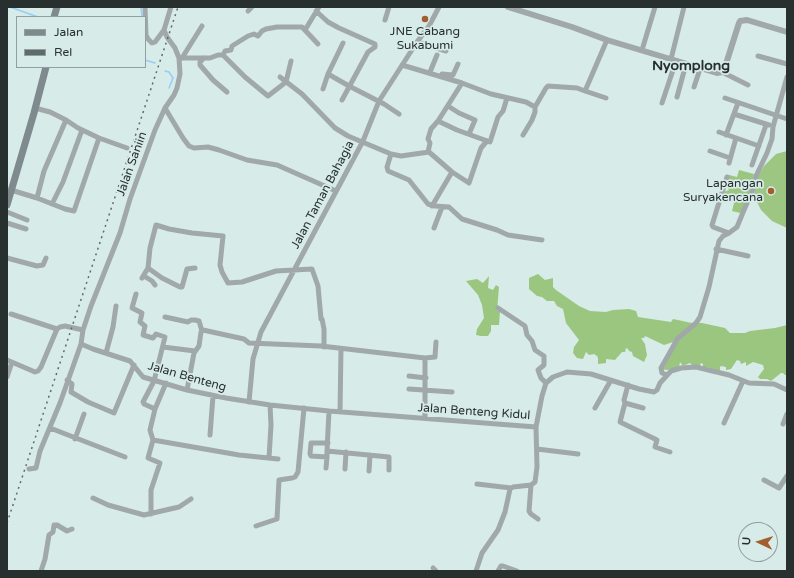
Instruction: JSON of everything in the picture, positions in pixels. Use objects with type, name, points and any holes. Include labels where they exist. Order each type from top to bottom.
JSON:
[{"type":"main road","points":[[7,205],[36,108],[46,68]]},
{"type":"street","points":[[146,32],[148,39],[155,42],[164,30],[172,7]]},
{"type":"street","points":[[385,20],[389,7]]},
{"type":"street","name":"Jalan Taman Bahagia","points":[[249,402],[251,374],[257,343],[261,332],[363,142],[379,102],[402,64],[430,26],[439,7]]},
{"type":"street","points":[[508,7],[700,69],[717,73],[722,72],[748,85]]},
{"type":"street","points":[[642,50],[655,7]]},
{"type":"street","points":[[662,103],[684,7]]},
{"type":"street","points":[[305,30],[318,9],[328,22],[375,44],[375,47],[368,52],[342,100]]},
{"type":"street","points":[[722,72],[738,23],[740,21],[747,20],[787,32]]},
{"type":"street","points":[[180,58],[202,26]]},
{"type":"street","points":[[180,58],[210,58],[223,55],[225,51],[231,50],[232,46],[241,40],[254,34],[258,36],[262,31],[270,28],[302,27],[318,44]]},
{"type":"street","name":"Jalan Saniin","points":[[83,330],[100,281],[120,233],[130,199],[144,164],[155,130],[165,108],[177,88],[180,74],[180,58],[164,30]]},
{"type":"street","points":[[585,91],[607,40]]},
{"type":"street","points":[[417,42],[446,51]]},
{"type":"street","points":[[323,89],[328,74],[343,43]]},
{"type":"street","points":[[223,55],[245,77],[268,96],[286,82],[291,61]]},
{"type":"street","points":[[430,72],[437,55]]},
{"type":"street","points":[[758,56],[787,64]]},
{"type":"street","points":[[204,58],[200,62],[200,65],[213,80],[228,92]]},
{"type":"street","points":[[402,64],[491,94],[526,102],[535,106]]},
{"type":"street","points":[[402,64],[430,72],[453,75],[458,64]]},
{"type":"street","points":[[678,97],[686,64]]},
{"type":"street","points":[[694,87],[700,69]]},
{"type":"street","points":[[328,74],[398,114]]},
{"type":"street","points":[[280,77],[302,94],[335,128],[348,136],[391,154],[401,156],[428,152],[452,172],[470,183],[481,148],[487,141],[490,142],[498,117],[503,111],[507,98]]},
{"type":"street","points":[[667,375],[662,373],[661,368],[677,339],[699,320],[709,288],[716,249],[721,238],[737,227],[759,169],[767,153],[772,139],[773,127],[787,77]]},
{"type":"street","points":[[428,152],[430,143],[428,135],[431,129],[438,122],[462,83]]},
{"type":"street","points":[[523,135],[532,120],[535,112],[535,106],[548,86],[577,88],[606,98]]},
{"type":"street","points":[[724,98],[787,118]]},
{"type":"street","points":[[726,135],[738,103]]},
{"type":"street","points":[[448,106],[475,120],[469,134]]},
{"type":"street","points":[[36,108],[50,112],[99,138],[127,148]]},
{"type":"street","points":[[165,108],[182,138],[189,146],[194,148],[208,147],[247,160],[277,165],[336,191]]},
{"type":"street","points":[[734,114],[773,127]]},
{"type":"street","points":[[36,198],[44,171],[66,120]]},
{"type":"street","points":[[438,122],[487,141]]},
{"type":"street","points":[[752,165],[766,125]]},
{"type":"street","points":[[52,204],[63,182],[82,130]]},
{"type":"street","points":[[719,132],[759,146]]},
{"type":"street","points":[[11,190],[74,211],[99,138]]},
{"type":"street","points":[[710,151],[729,160],[736,138]]},
{"type":"street","points":[[391,154],[387,167],[388,171],[409,180],[425,202],[432,206],[450,208],[462,218],[508,235],[542,240]]},
{"type":"street","points":[[432,206],[452,172]]},
{"type":"street","points":[[727,177],[712,224],[713,227],[729,233]]},
{"type":"street","points":[[434,228],[442,207]]},
{"type":"street","points":[[7,212],[27,220]]},
{"type":"street","points":[[7,223],[26,229]]},
{"type":"street","points":[[155,285],[143,277],[148,268],[150,248],[157,225],[169,229],[192,233],[224,236],[220,265],[228,283],[242,282],[276,270],[313,270],[319,292],[324,347]]},
{"type":"street","points":[[716,249],[748,256]]},
{"type":"street","points":[[7,258],[37,266],[43,265],[46,258]]},
{"type":"street","points":[[148,268],[180,288],[182,287],[187,269],[195,268]]},
{"type":"street","points":[[136,294],[132,308],[142,312],[140,322],[144,326],[143,335],[153,338],[156,334],[164,336],[163,347],[154,380],[143,403],[155,409]]},
{"type":"street","points":[[106,353],[113,327],[116,306]]},
{"type":"street","points":[[498,308],[524,325],[527,335],[532,341],[535,350],[544,356],[544,365],[538,370],[541,378],[546,383],[557,376],[575,371],[591,374],[654,392],[667,375],[675,369],[696,367],[729,375],[751,384],[774,384],[787,390]]},
{"type":"street","points":[[11,314],[57,329]]},
{"type":"street","points":[[165,317],[188,322],[191,320],[199,321],[202,331],[199,346],[195,351],[187,390]]},
{"type":"street","points":[[7,377],[10,361],[38,372],[57,329],[60,327],[65,326],[83,330],[81,344],[40,451],[36,468],[29,469]]},
{"type":"street","points":[[202,331],[222,333],[244,339],[249,343],[324,347],[425,358],[435,357],[436,342]]},
{"type":"street","name":"Jalan Benteng","points":[[81,344],[130,361],[143,377],[187,390],[249,402]]},
{"type":"street","points":[[163,347],[195,351]]},
{"type":"street","points":[[340,412],[341,349]]},
{"type":"street","points":[[425,358],[425,418]]},
{"type":"street","points":[[67,380],[71,384],[71,392],[88,402],[114,413],[134,365]]},
{"type":"street","points":[[409,376],[426,378]]},
{"type":"street","points":[[595,408],[611,380]]},
{"type":"street","points":[[724,423],[743,381]]},
{"type":"street","points":[[150,514],[151,490],[160,463],[148,458],[153,440],[150,430],[155,409],[166,383]]},
{"type":"street","name":"Jalan Benteng Kidul","points":[[249,402],[340,412],[536,427],[546,383]]},
{"type":"street","points":[[628,385],[620,422],[657,440],[655,447],[670,452]]},
{"type":"street","points":[[409,389],[452,392]]},
{"type":"street","points":[[210,435],[213,396]]},
{"type":"street","points":[[625,403],[642,408]]},
{"type":"street","points":[[269,458],[271,425],[270,405]]},
{"type":"street","points":[[256,526],[278,519],[279,480],[295,477],[298,472],[304,408]]},
{"type":"street","points":[[326,468],[329,411]]},
{"type":"street","points":[[75,438],[84,414]]},
{"type":"street","points":[[783,424],[787,414]]},
{"type":"street","points":[[477,484],[511,488],[534,484],[536,478],[536,427]]},
{"type":"street","points":[[50,428],[125,457]]},
{"type":"street","points":[[153,440],[217,451],[278,459]]},
{"type":"street","points":[[327,457],[310,456],[311,445],[313,442],[328,444]]},
{"type":"street","points":[[537,449],[578,454]]},
{"type":"street","points":[[327,451],[389,456],[389,470]]},
{"type":"street","points":[[345,469],[346,452]]},
{"type":"street","points":[[369,471],[370,455]]},
{"type":"street","points":[[764,480],[779,488],[787,476]]},
{"type":"street","points":[[531,485],[529,511],[538,519]]},
{"type":"street","points":[[476,571],[482,553],[498,530],[511,488]]},
{"type":"street","points":[[93,498],[134,513],[144,515],[179,507],[191,499]]},
{"type":"street","points":[[41,571],[45,559],[49,535],[53,532],[54,525],[57,525],[67,531],[72,529]]},
{"type":"street","points":[[498,571],[501,566],[517,571]]},
{"type":"green space","name":"Lapangan Suryakencana","points":[[787,151],[787,228],[772,221],[761,210],[754,196],[755,181],[764,166],[776,154]]},
{"type":"green space","points":[[739,170],[754,174],[744,214],[732,211],[735,199],[724,196],[724,192],[729,190],[726,185],[729,175],[737,177]]},
{"type":"green space","points":[[538,274],[545,280],[553,278],[553,287],[556,290],[579,306],[590,311],[606,312],[629,309],[636,311],[638,317],[671,322],[673,319],[692,323],[702,323],[725,328],[730,333],[745,333],[787,325],[787,375],[781,373],[771,381],[767,379],[760,379],[758,377],[764,369],[763,365],[753,362],[746,366],[746,362],[741,364],[740,361],[737,360],[731,369],[726,370],[726,367],[721,366],[720,371],[707,367],[703,370],[703,364],[701,363],[700,369],[696,369],[690,363],[683,366],[680,362],[679,367],[667,370],[661,369],[673,342],[664,345],[645,336],[644,338],[641,338],[645,344],[647,355],[644,362],[633,356],[632,352],[626,348],[625,352],[622,352],[615,360],[606,359],[606,363],[598,364],[597,356],[594,354],[589,355],[586,352],[583,359],[577,358],[573,353],[574,347],[579,340],[566,323],[563,309],[557,306],[554,301],[547,301],[542,297],[537,296],[529,289],[529,278]]},
{"type":"green space","points":[[489,276],[488,288],[493,290],[496,285],[499,287],[497,311],[500,311],[499,325],[491,325],[491,331],[488,336],[481,336],[476,335],[477,329],[484,318],[482,305],[478,295],[466,281],[477,279],[483,283]]},
{"type":"waterway","points":[[10,7],[35,16]]},
{"type":"waterway","points":[[141,7],[142,16]]},
{"type":"waterway","points":[[146,60],[155,63]]},
{"type":"waterway","points":[[165,71],[169,72],[173,78],[169,88]]},
{"type":"railway","points":[[7,523],[178,7]]},
{"type":"place","name":"JNE Cabang Sukabumi","points":[[425,19]]},
{"type":"place","name":"Lapangan Suryakencana","points":[[771,191]]},
{"type":"district","name":"Nyomplong","points":[[691,66]]}]
